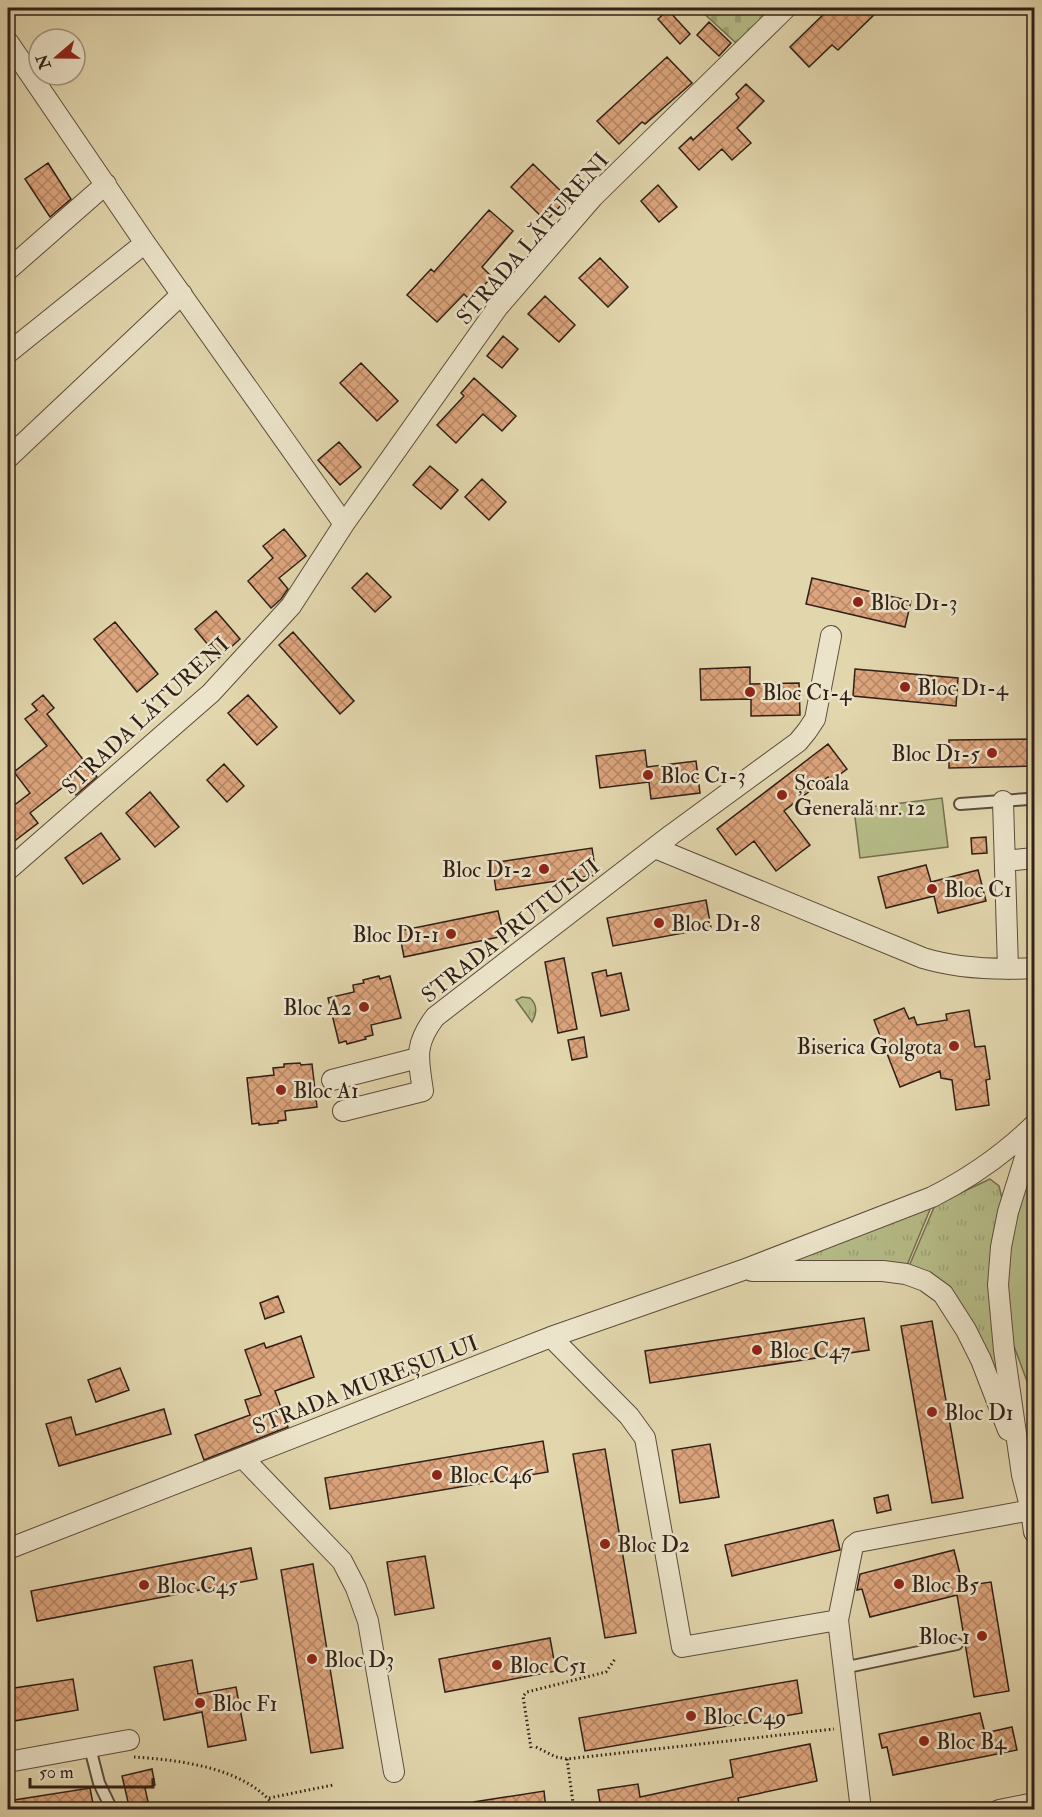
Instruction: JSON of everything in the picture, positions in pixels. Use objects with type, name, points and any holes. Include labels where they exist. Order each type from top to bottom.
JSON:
[{"type":"street","name":"STRADA LĂTURENI","points":[[8,870],[212,693],[291,606],[344,524],[498,307],[593,197],[786,8]]},
{"type":"street","points":[[8,42],[145,243],[344,524]]},
{"type":"street","points":[[8,270],[106,184]]},
{"type":"street","points":[[8,353],[145,243]]},
{"type":"street","points":[[8,458],[182,294]]},
{"type":"street","name":"STRADA PRUTULUI","points":[[344,1111],[423,1091],[418,1058],[419,1043],[435,1017],[655,848],[786,751],[807,731],[815,719],[831,636]]},
{"type":"street","points":[[1003,801],[1008,969]]},
{"type":"street","points":[[655,848],[923,958],[950,965],[1008,969],[1035,968]]},
{"type":"street","points":[[1005,861],[1035,858]]},
{"type":"street","points":[[332,1080],[418,1058]]},
{"type":"street","points":[[1035,1127],[1010,1205],[999,1267],[999,1306],[1004,1350],[1022,1475],[1035,1532]]},
{"type":"street","name":"STRADA MUREȘULUI","points":[[8,1549],[551,1337],[743,1270],[932,1197],[996,1159],[1035,1127]]},
{"type":"street","name":"STRADA MUREȘULUI","points":[[743,1270],[883,1271],[918,1278],[937,1289],[958,1315],[981,1360],[1002,1413],[1022,1475]]},
{"type":"street","points":[[551,1337],[629,1416],[645,1438],[682,1647],[838,1620]]},
{"type":"street","points":[[243,1458],[333,1551],[349,1572],[368,1621],[394,1772]]},
{"type":"street","points":[[861,1809],[838,1620],[853,1546],[858,1542],[1031,1510]]},
{"type":"street","points":[[8,1762],[90,1748],[131,1748]]},
{"type":"street","points":[[999,1809],[1035,1803]]},
{"type":"lane","points":[[960,804],[1028,799]]},
{"type":"lane","points":[[843,1668],[957,1644]]},
{"type":"lane","points":[[90,1748],[99,1783],[112,1809]]},
{"type":"path","points":[[615,1659],[606,1672],[527,1692],[523,1696],[534,1747],[556,1757],[567,1759],[851,1728]]},
{"type":"path","points":[[131,1748],[229,1774],[269,1798],[277,1809]]},
{"type":"path","points":[[567,1759],[574,1809]]},
{"type":"path","points":[[269,1798],[333,1785]]},
{"type":"green space","points":[[698,8],[772,8],[736,43]]},
{"type":"green space","points":[[942,798],[948,847],[860,858],[854,809]]},
{"type":"green space","points":[[522,997],[530,998],[534,1003],[536,1012],[532,1022],[516,1000]]},
{"type":"green space","points":[[1034,1129],[1034,1400],[999,1306]]},
{"type":"green space","points":[[990,1179],[999,1186],[1002,1198],[992,1241],[990,1280],[1009,1411],[974,1329],[907,1271],[935,1205]]},
{"type":"green space","points":[[931,1207],[905,1270],[783,1261]]},
{"type":"building","points":[[830,8],[881,8],[838,50],[832,45],[809,67],[790,47]]},
{"type":"building","points":[[668,10],[690,34],[680,44],[658,19]]},
{"type":"building","points":[[709,22],[731,43],[719,56],[697,35]]},
{"type":"building","points":[[667,57],[692,83],[645,124],[642,122],[619,144],[597,121]]},
{"type":"building","points":[[746,84],[764,101],[737,128],[751,143],[732,160],[722,149],[699,170],[679,148],[691,137],[693,140],[739,98],[736,94]]},
{"type":"building","points":[[48,163],[71,199],[50,217],[25,179]]},
{"type":"building","points":[[533,164],[568,198],[546,221],[511,187]]},
{"type":"building","points":[[658,185],[677,207],[659,222],[641,201]]},
{"type":"building","points":[[489,210],[513,231],[482,267],[492,277],[470,300],[464,294],[437,322],[407,295],[431,269],[434,272]]},
{"type":"building","points":[[600,258],[628,287],[608,307],[579,278]]},
{"type":"building","points":[[545,296],[575,325],[559,342],[528,314]]},
{"type":"building","points":[[503,336],[518,349],[502,368],[487,356]]},
{"type":"building","points":[[361,363],[398,401],[377,421],[340,383]]},
{"type":"building","points":[[474,378],[516,416],[502,431],[483,414],[456,443],[437,425],[464,396],[461,393]]},
{"type":"building","points":[[339,442],[361,467],[340,485],[318,460]]},
{"type":"building","points":[[430,466],[458,490],[441,509],[413,485]]},
{"type":"building","points":[[482,479],[506,502],[489,520],[465,497]]},
{"type":"building","points":[[284,529],[306,556],[279,578],[288,589],[271,608],[248,581],[273,558],[263,546]]},
{"type":"building","points":[[367,573],[391,597],[375,612],[352,588]]},
{"type":"building","name":"Bloc D1-3","points":[[812,578],[911,601],[905,627],[806,604]]},
{"type":"building","points":[[216,611],[240,639],[219,658],[195,629]]},
{"type":"building","points":[[115,622],[158,674],[137,692],[94,639]]},
{"type":"building","points":[[293,632],[354,701],[340,714],[279,645]]},
{"type":"building","name":"Bloc C1-4","points":[[750,667],[750,684],[799,683],[800,715],[751,716],[751,699],[701,700],[700,669]]},
{"type":"building","name":"Bloc D1-4","points":[[855,669],[958,678],[956,706],[853,696]]},
{"type":"building","points":[[43,695],[54,708],[47,714],[97,777],[76,795],[67,784],[30,813],[38,823],[8,846],[8,810],[30,793],[14,772],[47,746],[25,719],[37,710],[32,704]]},
{"type":"building","points":[[248,695],[277,727],[257,745],[228,713]]},
{"type":"building","name":"Bloc D1-5","points":[[1035,739],[1035,766],[949,768],[949,740]]},
{"type":"building","name":"Școala Generală nr. 12","points":[[828,744],[847,769],[831,781],[828,777],[784,811],[810,845],[776,871],[754,841],[736,855],[717,829]]},
{"type":"building","name":"Bloc C1-3","points":[[645,750],[647,767],[696,761],[700,793],[651,799],[649,782],[600,788],[596,756]]},
{"type":"building","points":[[224,764],[244,786],[227,802],[207,780]]},
{"type":"building","points":[[150,792],[179,827],[155,847],[126,813]]},
{"type":"building","points":[[101,833],[120,859],[83,884],[65,858]]},
{"type":"building","points":[[986,837],[987,853],[972,854],[971,838]]},
{"type":"building","name":"Bloc D1-2","points":[[592,848],[596,875],[496,890],[492,863]]},
{"type":"building","name":"Bloc C1","points":[[926,865],[931,882],[978,870],[986,901],[938,913],[934,896],[886,908],[878,877]]},
{"type":"building","name":"Bloc D1-8","points":[[706,900],[711,928],[613,946],[607,918]]},
{"type":"building","name":"Bloc D1-1","points":[[498,911],[504,936],[404,957],[399,931]]},
{"type":"building","points":[[564,958],[577,1029],[558,1033],[545,962]]},
{"type":"building","points":[[606,970],[607,976],[621,973],[629,1010],[601,1016],[592,973]]},
{"type":"building","name":"Bloc A2","points":[[379,976],[380,979],[390,976],[401,1018],[371,1025],[373,1035],[365,1037],[366,1039],[347,1044],[346,1041],[339,1043],[328,998],[354,992],[353,985]]},
{"type":"building","points":[[904,1008],[909,1019],[914,1017],[917,1025],[947,1020],[946,1014],[969,1010],[975,1047],[985,1046],[990,1079],[986,1080],[989,1105],[956,1110],[952,1080],[941,1078],[940,1071],[900,1087],[874,1020]]},
{"type":"building","points":[[584,1037],[587,1057],[572,1060],[568,1040]]},
{"type":"building","name":"Bloc A1","points":[[300,1063],[301,1065],[312,1064],[317,1107],[285,1111],[286,1120],[278,1121],[278,1123],[252,1124],[247,1078],[274,1075],[273,1068],[284,1067],[284,1064]]},
{"type":"building","points":[[278,1296],[284,1312],[265,1319],[260,1303]]},
{"type":"building","name":"Bloc C47","points":[[864,1318],[869,1350],[650,1383],[645,1351]]},
{"type":"building","name":"Bloc D1","points":[[932,1321],[963,1498],[932,1503],[901,1326]]},
{"type":"building","points":[[301,1336],[314,1377],[275,1391],[288,1427],[204,1460],[195,1435],[250,1415],[245,1400],[261,1395],[245,1350],[264,1343],[266,1348]]},
{"type":"building","points":[[120,1368],[129,1390],[96,1402],[88,1380]]},
{"type":"building","points":[[164,1409],[171,1434],[59,1466],[46,1424],[71,1417],[76,1435]]},
{"type":"building","name":"Bloc C46","points":[[543,1441],[548,1472],[330,1509],[325,1478]]},
{"type":"building","points":[[710,1444],[719,1497],[680,1503],[672,1450]]},
{"type":"building","name":"Bloc D2","points":[[605,1449],[636,1633],[605,1638],[573,1454]]},
{"type":"building","points":[[888,1495],[891,1510],[877,1513],[874,1498]]},
{"type":"building","points":[[833,1520],[840,1550],[732,1576],[725,1545]]},
{"type":"building","name":"Bloc C45","points":[[251,1548],[257,1579],[37,1621],[31,1591]]},
{"type":"building","points":[[954,1550],[963,1586],[991,1582],[1009,1691],[974,1697],[957,1595],[870,1617],[862,1589],[857,1590],[860,1574]]},
{"type":"building","points":[[425,1556],[434,1608],[395,1615],[387,1562]]},
{"type":"building","name":"Bloc D3","points":[[313,1564],[343,1748],[311,1753],[281,1570]]},
{"type":"building","name":"Bloc C51","points":[[550,1638],[556,1671],[445,1692],[439,1659]]},
{"type":"building","name":"Bloc F1","points":[[192,1660],[198,1694],[236,1687],[246,1740],[208,1747],[202,1712],[164,1720],[154,1667]]},
{"type":"building","points":[[73,1679],[78,1710],[8,1722],[8,1689]]},
{"type":"building","name":"Bloc C49","points":[[797,1680],[802,1713],[585,1751],[579,1718]]},
{"type":"building","name":"Bloc B4","points":[[980,1713],[985,1733],[1012,1727],[1017,1750],[893,1775],[887,1747],[882,1748],[879,1734]]},
{"type":"building","points":[[810,1744],[817,1781],[738,1798],[740,1809],[601,1809],[598,1790],[638,1784],[640,1797],[733,1777],[730,1760]]},
{"type":"building","points":[[152,1769],[155,1785],[145,1788],[148,1802],[129,1806],[122,1776]]},
{"type":"building","points":[[90,1788],[94,1809],[8,1809],[8,1801]]},
{"type":"building","points":[[544,1791],[546,1809],[475,1809],[474,1802]]},
{"type":"place","name":"Bloc D1-3","points":[[858,602]]},
{"type":"place","name":"Bloc D1-4","points":[[905,687]]},
{"type":"place","name":"Bloc C1-4","points":[[750,692]]},
{"type":"place","name":"Bloc D1-5","points":[[992,753]]},
{"type":"place","name":"Bloc C1-3","points":[[648,775]]},
{"type":"place","name":"Școala Generală nr. 12","points":[[782,795]]},
{"type":"place","name":"Bloc D1-2","points":[[544,869]]},
{"type":"place","name":"Bloc C1","points":[[932,889]]},
{"type":"place","name":"Bloc D1-8","points":[[659,923]]},
{"type":"place","name":"Bloc D1-1","points":[[451,934]]},
{"type":"place","name":"Bloc A2","points":[[364,1007]]},
{"type":"place","name":"Biserica Golgota","points":[[954,1046]]},
{"type":"place","name":"Bloc A1","points":[[281,1090]]},
{"type":"place","name":"Bloc C47","points":[[757,1350]]},
{"type":"place","name":"Bloc D1","points":[[932,1412]]},
{"type":"place","name":"Bloc C46","points":[[437,1475]]},
{"type":"place","name":"Bloc D2","points":[[605,1544]]},
{"type":"place","name":"Bloc B5","points":[[899,1584]]},
{"type":"place","name":"Bloc C45","points":[[144,1585]]},
{"type":"place","name":"Bloc 1","points":[[982,1636]]},
{"type":"place","name":"Bloc D3","points":[[312,1659]]},
{"type":"place","name":"Bloc C51","points":[[497,1665]]},
{"type":"place","name":"Bloc F1","points":[[200,1703]]},
{"type":"place","name":"Bloc C49","points":[[691,1716]]},
{"type":"place","name":"Bloc B4","points":[[924,1741]]}]
